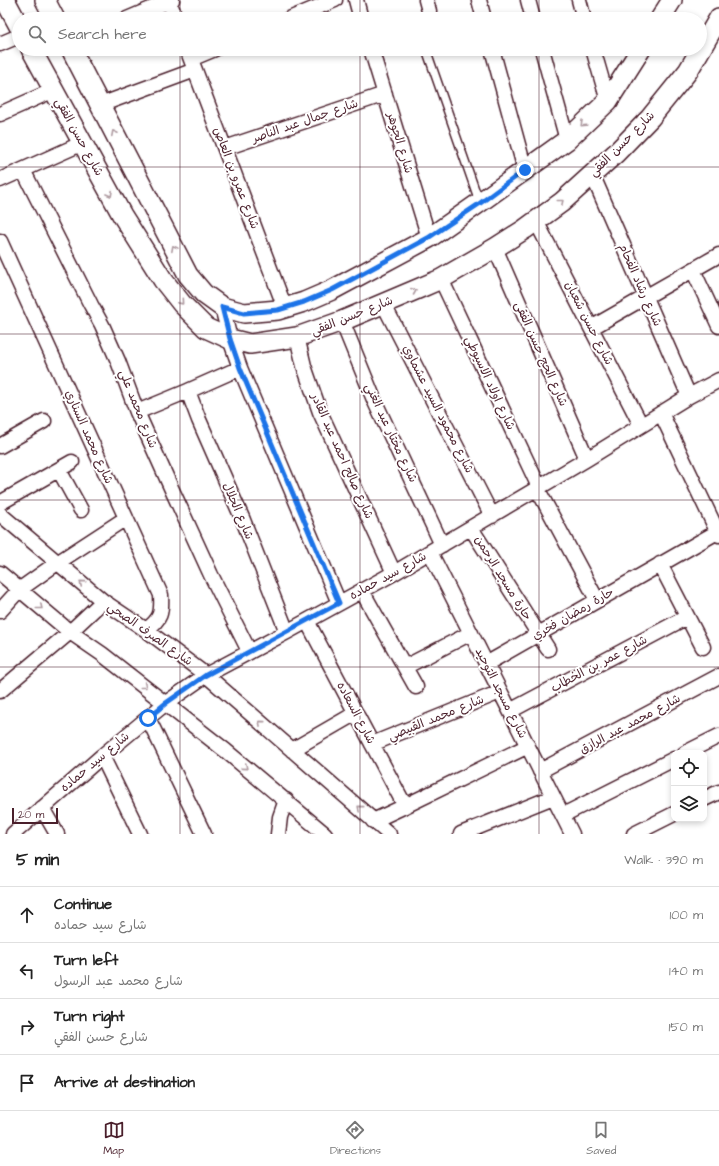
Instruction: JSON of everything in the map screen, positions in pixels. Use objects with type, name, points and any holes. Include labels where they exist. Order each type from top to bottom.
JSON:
[{"type":"street","points":[[5,0],[12,13]]},
{"type":"street","points":[[45,0],[51,12]]},
{"type":"street","points":[[306,12],[335,0]]},
{"type":"street","points":[[356,0],[359,12]]},
{"type":"street","points":[[479,0],[482,12]]},
{"type":"street","points":[[528,0],[531,12]]},
{"type":"street","points":[[578,0],[582,12]]},
{"type":"street","points":[[664,12],[672,0]]},
{"type":"street","points":[[144,12],[171,1],[174,12]]},
{"type":"street","name":"شارع حسن الفقي","points":[[707,39],[719,18]]},
{"type":"street","points":[[0,44],[12,39]]},
{"type":"street","name":"شارع حسن الفقي","points":[[35,56],[122,215],[163,280],[182,304],[206,328],[230,339],[250,344],[297,337],[342,321],[441,279],[495,248],[562,202],[616,153],[650,118],[688,71],[697,56]]},
{"type":"street","points":[[75,56],[188,275],[204,294],[222,307],[244,313],[278,310],[304,302],[332,290],[428,238],[479,204],[567,140],[608,101],[637,56]]},
{"type":"street","name":"شارع الجوهر","points":[[373,56],[428,238]]},
{"type":"street","points":[[494,56],[525,170]]},
{"type":"street","points":[[544,56],[567,140]]},
{"type":"street","points":[[595,56],[608,101]]},
{"type":"street","points":[[100,105],[191,59]]},
{"type":"street","name":"شارع عمرو بن العاص","points":[[191,59],[285,308]]},
{"type":"street","points":[[0,114],[54,90]]},
{"type":"street","name":"شارع جمال عبد الناصر","points":[[225,148],[385,94]]},
{"type":"street","points":[[0,180],[83,144]]},
{"type":"street","name":"شارع محمد علي","points":[[23,170],[102,325],[118,361],[137,412],[211,575],[249,651]]},
{"type":"street","name":"شارع رشاد الفحام","points":[[592,174],[689,396]]},
{"type":"street","name":"شارع حسن شعبان","points":[[536,221],[641,425]]},
{"type":"street","name":"شارع محمد السناري","points":[[0,241],[161,595],[162,608],[158,620],[146,630]]},
{"type":"street","name":"شارع الحج حسن الفقى","points":[[495,248],[587,459]]},
{"type":"street","points":[[591,328],[719,255]]},
{"type":"street","points":[[693,270],[719,326]]},
{"type":"street","name":"شارع اولاد الاسيوطي","points":[[441,279],[538,488],[597,600]]},
{"type":"street","name":"شارع محمود السيد عشماوي","points":[[384,303],[492,516]]},
{"type":"street","points":[[222,307],[230,339],[240,368],[339,603]]},
{"type":"street","name":"شارع مختار عبد الغني","points":[[342,321],[375,402],[442,545]]},
{"type":"street","name":"شارع صالح احمد عبد القادر","points":[[297,337],[304,366],[320,412],[394,573]]},
{"type":"street","points":[[137,412],[240,368]]},
{"type":"street","name":"شارع سيد حماده","points":[[14,834],[102,756],[166,703],[206,675],[394,573],[587,459],[689,396],[719,380]]},
{"type":"street","name":"شارع الجلال","points":[[188,391],[287,632]]},
{"type":"street","points":[[661,413],[718,533]]},
{"type":"street","points":[[0,446],[44,422]]},
{"type":"street","points":[[0,503],[72,462]]},
{"type":"street","points":[[59,470],[81,510]]},
{"type":"street","name":"شارع الصرف الصحي","points":[[0,514],[103,601],[146,630],[206,675],[389,834]]},
{"type":"street","points":[[0,611],[19,590],[126,518]]},
{"type":"street","name":"حارة مسجد الرحمن","points":[[471,528],[548,648]]},
{"type":"street","name":"حارة رمضان فخري","points":[[486,664],[660,564],[718,533]]},
{"type":"street","name":"شارع مسجد التوحيد","points":[[430,552],[572,834]]},
{"type":"street","points":[[660,564],[703,647]]},
{"type":"street","points":[[0,573],[70,632],[102,654],[226,751],[286,800],[324,834]]},
{"type":"street","points":[[362,591],[416,687]]},
{"type":"street","points":[[0,691],[70,632],[103,601]]},
{"type":"street","name":"شارع عمر بن الخطاب","points":[[510,711],[687,617]]},
{"type":"street","name":"شارع السعاده","points":[[307,621],[405,806]]},
{"type":"street","points":[[405,667],[471,633]]},
{"type":"street","name":"شارع محمد عبد الرازق","points":[[540,771],[719,676]]},
{"type":"street","name":"شارع محمد القبيصي","points":[[372,744],[500,692]]},
{"type":"street","points":[[292,750],[356,713]]},
{"type":"street","points":[[148,718],[204,834]]},
{"type":"street","points":[[691,750],[719,736]]},
{"type":"street","points":[[374,820],[528,746]]},
{"type":"street","points":[[102,756],[140,834]]},
{"type":"street","points":[[563,815],[671,761]]},
{"type":"street","points":[[707,798],[719,792]]},
{"type":"street","points":[[461,834],[553,797]]},
{"type":"street","points":[[278,834],[280,817],[286,800]]},
{"type":"street","points":[[42,808],[57,834]]},
{"type":"street","points":[[634,834],[671,816]]},
{"type":"lane","points":[[428,56],[479,204]]},
{"type":"route","points":[[148,718],[166,703],[206,675],[339,603],[240,368],[230,339],[222,307],[244,313],[278,310],[304,302],[332,290],[428,238],[479,204],[525,170]]}]
